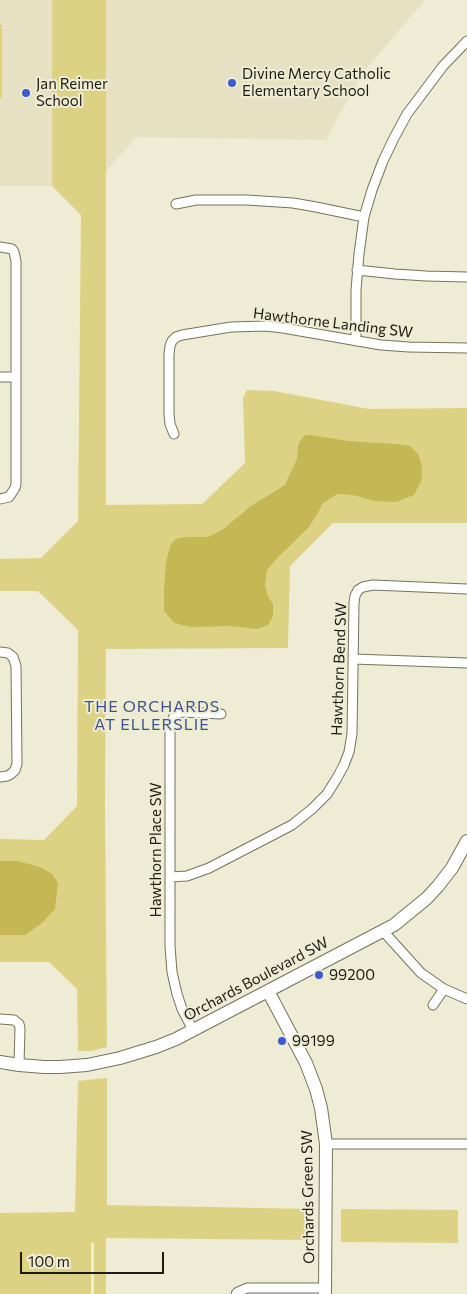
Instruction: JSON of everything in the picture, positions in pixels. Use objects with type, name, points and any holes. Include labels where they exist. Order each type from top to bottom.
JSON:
[{"type":"street","points":[[356,341],[357,270],[364,217],[372,190],[383,161],[407,114],[443,66],[467,41]]},
{"type":"street","points":[[176,204],[196,200],[248,200],[316,207],[364,217]]},
{"type":"street","points":[[0,247],[12,249],[15,256],[16,484],[9,497],[0,499]]},
{"type":"street","points":[[357,270],[426,276],[467,277]]},
{"type":"street","name":"Hawthorne Landing SW","points":[[174,434],[169,414],[169,354],[170,346],[176,337],[182,335],[215,329],[250,326],[283,328],[381,345],[467,348]]},
{"type":"street","points":[[0,377],[15,377]]},
{"type":"street","name":"Hawthorn Bend SW","points":[[170,877],[187,876],[209,868],[292,825],[327,794],[344,765],[349,752],[352,734],[354,602],[358,590],[373,585],[467,589]]},
{"type":"street","points":[[0,652],[13,656],[16,666],[17,764],[11,774],[0,777]]},
{"type":"street","points":[[354,659],[467,663]]},
{"type":"street","name":"Hawthorn Place SW","points":[[193,1030],[182,1009],[177,994],[172,972],[170,946],[170,728],[174,716],[182,712],[221,714]]},
{"type":"street","name":"Orchards Boulevard SW","points":[[0,1062],[60,1067],[110,1061],[164,1044],[394,925],[427,898],[438,886],[452,868],[467,841]]},
{"type":"street","points":[[383,931],[414,966],[430,980],[444,989],[467,999]]},
{"type":"street","points":[[433,1005],[444,989]]},
{"type":"street","name":"Orchards Green SW","points":[[268,991],[306,1063],[316,1088],[321,1108],[326,1144],[325,1291]]},
{"type":"street","points":[[0,1019],[14,1020],[19,1024],[19,1065]]},
{"type":"street","points":[[326,1144],[467,1144]]},
{"type":"street","points":[[236,1294],[247,1288],[325,1291]]},
{"type":"shaded area","name":"Jan Reimer School","points":[[0,0],[52,0],[52,186],[0,186]]},
{"type":"shaded area","points":[[52,0],[106,0],[106,505],[202,504],[245,463],[243,398],[247,390],[274,391],[369,409],[467,408],[467,523],[333,523],[290,566],[288,648],[106,649],[107,1047],[92,1051],[78,1051],[77,989],[49,962],[0,962],[0,839],[44,840],[77,806],[78,630],[38,591],[0,591],[0,559],[41,558],[78,521],[81,215],[52,186]]},
{"type":"shaded area","name":"Divine Mercy Catholic Elementary School","points":[[106,0],[425,0],[366,69],[326,140],[136,137],[106,171]]},
{"type":"shaded area","points":[[0,25],[2,25],[2,98],[0,98]]},
{"type":"shaded area","points":[[305,435],[410,446],[418,454],[422,465],[422,479],[414,495],[396,502],[374,501],[353,495],[337,494],[322,504],[308,528],[267,570],[265,586],[273,604],[273,616],[268,625],[257,629],[230,626],[191,627],[174,623],[164,611],[166,562],[171,544],[176,539],[208,537],[222,530],[251,506],[285,485],[297,459],[300,441]]},
{"type":"shaded area","points":[[0,861],[17,861],[40,867],[52,874],[58,883],[55,909],[42,923],[25,935],[0,935]]},
{"type":"shaded area","points":[[107,1078],[107,1205],[311,1209],[312,1240],[106,1238],[106,1294],[94,1294],[94,1243],[91,1242],[91,1294],[0,1294],[0,1213],[75,1212],[78,1081]]},
{"type":"shaded area","points":[[341,1209],[458,1210],[458,1243],[341,1242]]},
{"type":"place","name":"Divine Mercy Catholic Elementary School","points":[[232,83]]},
{"type":"place","name":"Jan Reimer School","points":[[26,93]]},
{"type":"place","name":"99200","points":[[319,975]]},
{"type":"place","name":"99199","points":[[282,1041]]},
{"type":"district","name":"THE ORCHARDS AT ELLERSLIE","points":[[152,716]]}]
